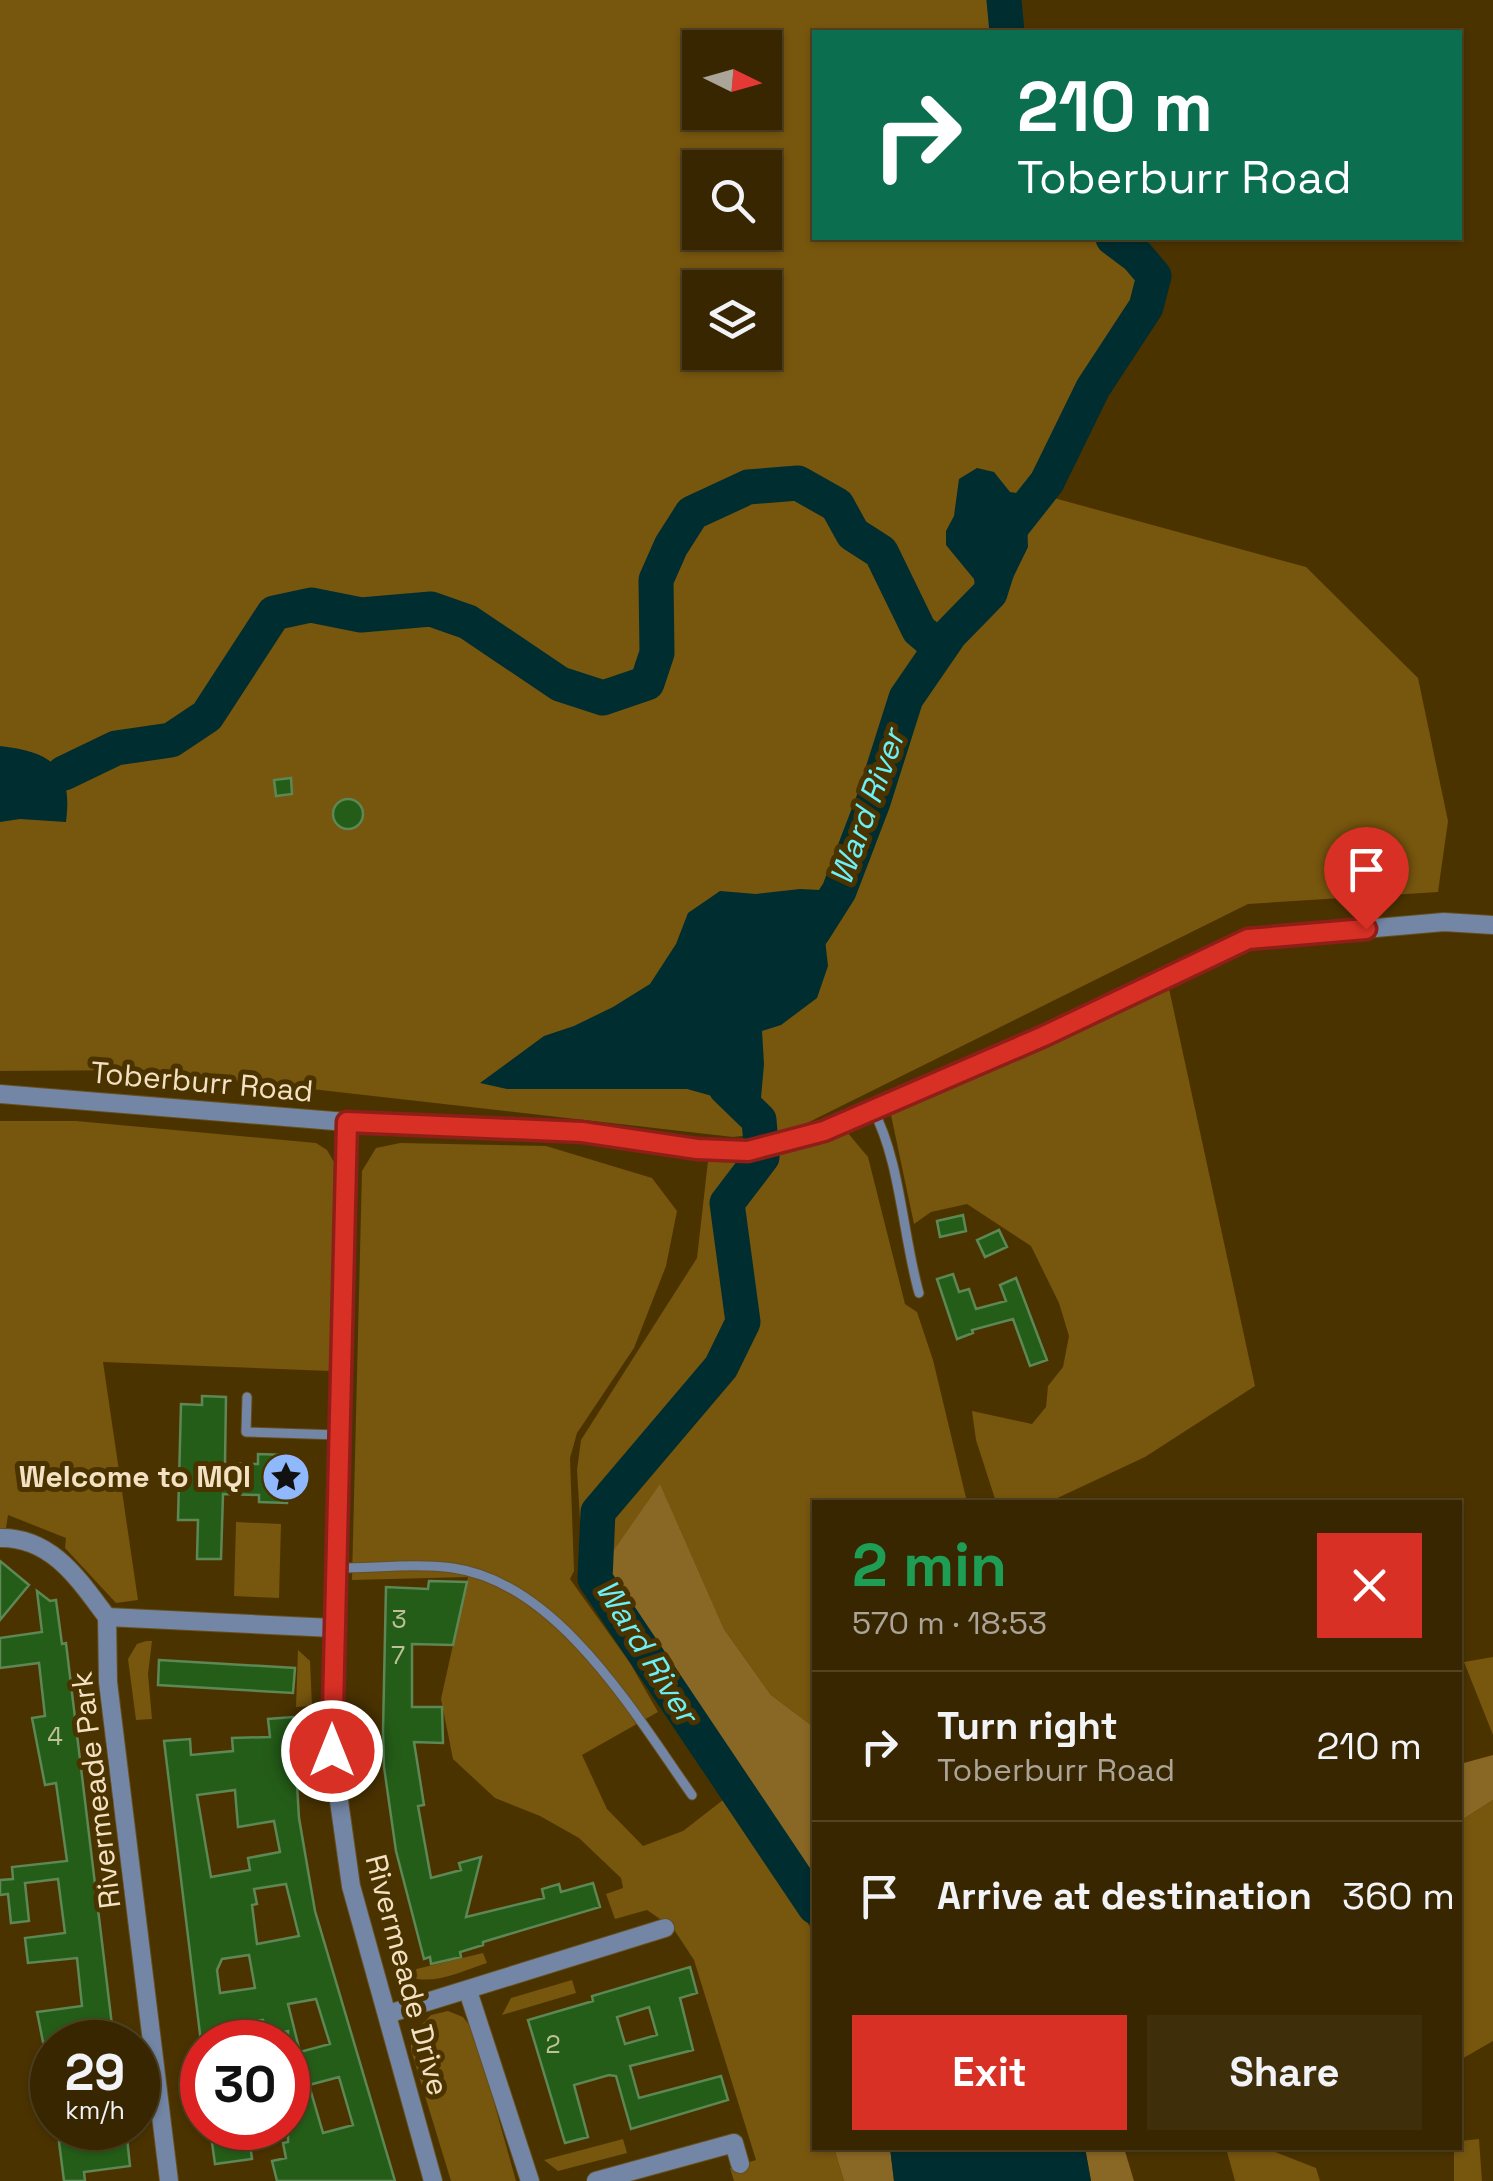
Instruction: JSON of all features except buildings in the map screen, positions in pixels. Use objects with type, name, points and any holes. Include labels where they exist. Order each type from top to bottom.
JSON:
[{"type":"street","name":"Toberburr Road","points":[[0,1094],[347,1122],[582,1132],[697,1149],[748,1151],[805,1136],[873,1110],[1044,1036],[1248,939],[1444,922],[1493,924]]},
{"type":"street","name":"Rivermeade Drive","points":[[347,1122],[332,1751],[350,1886],[433,2181]]},
{"type":"street","points":[[0,1538],[29,1542],[56,1556],[107,1617],[333,1628]]},
{"type":"street","name":"Rivermeade Park","points":[[107,1617],[108,1682],[169,2181]]},
{"type":"street","points":[[388,2014],[665,1928]]},
{"type":"street","points":[[468,1991],[530,2181]]},
{"type":"street","points":[[596,2181],[734,2143],[740,2164]]},
{"type":"lane","points":[[873,1110],[884,1130],[919,1293]]},
{"type":"lane","points":[[247,1397],[246,1432],[339,1435]]},
{"type":"lane","points":[[335,1568],[454,1568],[526,1598],[566,1629],[610,1678],[692,1796]]},
{"type":"shaded area","points":[[0,0],[1010,0],[1014,30],[812,30],[812,240],[1110,240],[1144,274],[1054,498],[1306,567],[1418,678],[1448,821],[1438,892],[1248,904],[793,1130],[733,1137],[145,1070],[0,1071]]},
{"type":"shaded area","points":[[1168,984],[1255,1386],[1145,1457],[1053,1500],[995,1500],[976,1440],[972,1411],[1032,1424],[1046,1407],[1048,1386],[1063,1367],[1069,1336],[1059,1303],[1031,1246],[967,1204],[931,1212],[914,1224],[891,1115]]},
{"type":"shaded area","points":[[0,1121],[76,1121],[316,1143],[327,1150],[334,1162],[330,1371],[103,1362],[138,1600],[116,1603],[65,1548],[66,1538],[8,1515],[6,1528],[0,1529]]},
{"type":"shaded area","points":[[847,1132],[868,1157],[905,1304],[917,1312],[933,1360],[967,1500],[812,1500],[812,1726],[771,1695],[724,1629],[660,1485],[599,1571],[583,1568],[577,1470],[581,1440],[697,1258],[708,1161],[744,1161]]},
{"type":"shaded area","points":[[400,1143],[546,1146],[652,1178],[677,1211],[666,1266],[634,1348],[577,1433],[570,1458],[574,1571],[570,1579],[630,1663],[658,1712],[582,1755],[607,1809],[643,1846],[683,1831],[723,1800],[812,1930],[812,2150],[835,2150],[844,2181],[734,2181],[730,2168],[756,2160],[694,1960],[673,1928],[647,1910],[615,1919],[606,1894],[623,1888],[621,1878],[579,1838],[540,1816],[495,1798],[453,1759],[441,1699],[468,1577],[352,1580],[362,1171],[376,1148]]},
{"type":"shaded area","points":[[660,1484],[724,1629],[771,1695],[812,1726],[812,1894],[604,1584],[599,1571]]},
{"type":"shaded area","points":[[236,1522],[281,1524],[279,1598],[234,1596]]},
{"type":"shaded area","points":[[152,1641],[148,1674],[152,1719],[136,1720],[128,1659],[137,1644]]},
{"type":"shaded area","points":[[298,1650],[310,1661],[312,1706],[296,1707]]},
{"type":"shaded area","points":[[1493,1657],[1493,1735],[1464,1662]]},
{"type":"shaded area","points":[[1493,1755],[1493,1800],[1462,1820],[1462,1763]]},
{"type":"shaded area","points":[[1493,1800],[1493,2041],[1462,2059],[1462,1820]]},
{"type":"shaded area","points":[[483,1953],[487,1963],[443,1977],[421,1979],[400,1973]]},
{"type":"shaded area","points":[[572,1980],[576,1993],[502,2015],[511,1998]]},
{"type":"shaded area","points":[[448,2011],[463,2017],[474,2031],[516,2181],[451,2181],[411,2050],[411,2036],[431,2015]]},
{"type":"shaded area","points":[[623,2139],[627,2153],[558,2171],[544,2160]]},
{"type":"shaded area","points":[[1479,2139],[1482,2181],[1454,2181],[1454,2150],[1462,2150],[1462,2141]]},
{"type":"shaded area","points":[[835,2150],[890,2150],[894,2181],[844,2181]]},
{"type":"shaded area","points":[[1085,2150],[1125,2150],[1134,2181],[1091,2181]]},
{"type":"shaded area","points":[[1227,2150],[1270,2150],[1316,2168],[1320,2181],[1235,2181]]},
{"type":"water","points":[[977,468],[994,472],[1010,492],[1023,494],[1027,490],[1038,506],[1027,519],[1028,547],[1004,596],[979,619],[963,605],[976,593],[974,579],[946,545],[959,479]]},
{"type":"water","points":[[0,746],[33,753],[55,766],[66,788],[66,822],[0,822]]},
{"type":"water","points":[[800,889],[839,891],[824,930],[828,966],[817,998],[781,1025],[762,1031],[764,1064],[759,1120],[723,1099],[687,1089],[507,1089],[480,1083],[544,1036],[613,1007],[650,984],[676,944],[688,913],[720,891],[756,894]]},
{"type":"water","points":[[890,2150],[1085,2150],[1091,2181],[894,2181]]},
{"type":"waterway","name":"Ward River","points":[[1004,0],[1007,30]]},
{"type":"waterway","name":"Ward River","points":[[813,932],[839,891],[906,698],[950,634],[990,593],[1010,529],[1047,482],[1093,388],[1146,307],[1154,276],[1116,240]]},
{"type":"waterway","points":[[64,773],[116,748],[171,740],[207,716],[274,613],[311,605],[361,615],[431,609],[468,622],[560,684],[603,698],[647,683],[657,653],[656,580],[671,546],[692,513],[748,487],[798,483],[837,505],[853,534],[881,552],[919,630],[940,648]]},
{"type":"waterway","name":"Ward River","points":[[726,1088],[759,1120],[762,1157],[727,1203],[743,1322],[721,1367],[598,1512],[595,1579],[812,1903]]},
{"type":"place","name":"Welcome to MQI","points":[[286,1477]]},
{"type":"route","points":[[332,1751],[347,1122],[582,1132],[697,1149],[748,1151],[824,1131],[1044,1036],[1248,939],[1366,929]]}]
